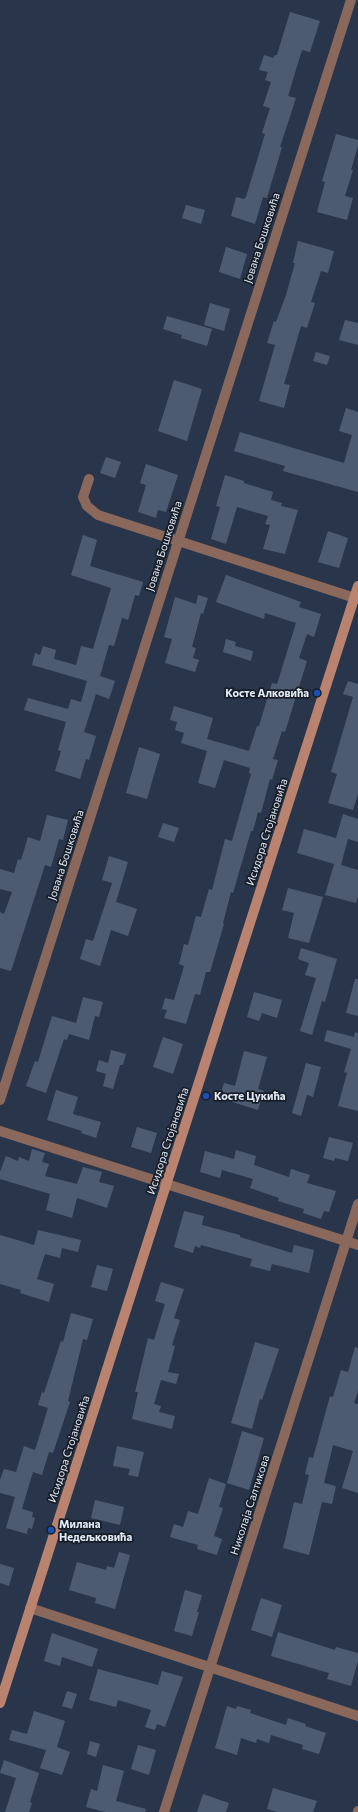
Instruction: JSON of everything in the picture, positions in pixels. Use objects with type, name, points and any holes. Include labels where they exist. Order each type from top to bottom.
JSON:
[{"type":"street","name":"Јована Бошковића","points":[[0,1100],[351,0]]},
{"type":"street","points":[[89,479],[84,497],[87,506],[98,515],[178,542],[356,598]]},
{"type":"street","name":"Исидора Стојановића","points":[[0,1703],[356,598],[358,586]]},
{"type":"street","points":[[0,1131],[358,1245]]},
{"type":"street","name":"Николаја Салтикова","points":[[164,1812],[358,1204]]},
{"type":"street","points":[[30,1608],[358,1716]]},
{"type":"building","points":[[290,12],[320,21],[310,52],[302,50],[288,96],[296,98],[280,147],[282,147],[267,198],[263,197],[255,224],[231,216],[236,197],[244,199],[246,197],[265,134],[262,133],[270,108],[263,106],[271,82],[265,80],[268,72],[259,70],[264,55],[273,58],[277,55]]},
{"type":"building","points":[[336,134],[358,140],[358,146],[351,170],[353,170],[345,196],[353,198],[347,220],[317,212],[325,182],[322,181]]},
{"type":"building","points":[[186,205],[205,210],[201,224],[182,218]]},
{"type":"building","points":[[298,241],[334,251],[328,273],[321,271],[311,302],[315,303],[307,328],[301,326],[284,384],[290,385],[284,408],[259,401],[275,345],[267,343],[274,321],[276,322],[286,295],[295,263],[293,263]]},
{"type":"building","points":[[226,247],[247,254],[240,279],[219,272]]},
{"type":"building","points":[[210,303],[230,309],[224,331],[204,325]]},
{"type":"building","points":[[167,316],[212,329],[207,346],[181,338],[182,335],[163,329]]},
{"type":"building","points":[[345,320],[358,323],[358,345],[339,340]]},
{"type":"building","points":[[316,352],[330,356],[327,365],[313,361]]},
{"type":"building","points":[[174,380],[202,389],[187,441],[158,431]]},
{"type":"building","points":[[346,408],[358,412],[358,492],[283,471],[285,466],[234,451],[240,432],[344,463],[352,435],[339,431]]},
{"type":"building","points":[[106,457],[121,462],[115,478],[100,473]]},
{"type":"building","points":[[146,464],[178,475],[166,512],[158,510],[156,518],[138,512],[146,485],[140,483]]},
{"type":"building","points":[[225,475],[273,492],[271,500],[282,503],[281,506],[298,510],[285,554],[263,549],[270,525],[265,524],[268,516],[237,507],[226,544],[211,539],[220,507],[216,506]]},
{"type":"building","points":[[328,531],[348,538],[339,568],[318,562]]},
{"type":"building","points":[[83,535],[97,540],[90,566],[143,582],[139,596],[135,595],[128,620],[122,618],[114,646],[109,645],[100,676],[115,681],[109,699],[96,694],[84,732],[96,736],[89,760],[86,759],[80,779],[55,771],[61,751],[58,750],[66,722],[24,710],[28,698],[68,709],[71,699],[81,702],[87,681],[32,665],[35,653],[40,655],[43,646],[56,650],[54,659],[76,665],[81,646],[93,649],[111,588],[71,575]]},
{"type":"building","points":[[226,575],[301,602],[299,607],[321,614],[314,637],[307,634],[299,658],[307,661],[285,732],[282,731],[273,759],[278,760],[272,780],[270,779],[261,813],[258,812],[253,831],[251,831],[233,893],[231,892],[224,924],[210,972],[206,972],[200,995],[195,994],[186,1024],[164,1018],[167,1010],[162,1009],[165,998],[174,1000],[184,966],[179,964],[184,944],[188,945],[196,916],[201,917],[209,889],[212,890],[225,839],[232,841],[251,774],[249,773],[250,768],[224,760],[215,788],[198,783],[207,751],[181,743],[184,733],[175,730],[177,722],[170,720],[174,706],[213,718],[207,739],[249,751],[257,726],[259,726],[272,683],[277,684],[296,623],[265,613],[264,619],[216,602]]},
{"type":"building","points":[[198,595],[208,598],[203,614],[201,613],[192,647],[196,648],[193,658],[199,660],[195,672],[165,663],[172,639],[164,637],[175,597],[196,604]]},
{"type":"building","points":[[226,639],[236,642],[235,646],[253,651],[251,661],[223,652]]},
{"type":"building","points":[[348,681],[358,684],[358,794],[353,810],[328,803],[337,774],[331,772],[353,697],[343,694]]},
{"type":"building","points":[[139,747],[160,754],[147,799],[126,793]]},
{"type":"building","points":[[343,814],[358,819],[358,842],[348,839],[341,865],[358,870],[358,896],[356,903],[325,895],[334,864],[297,853],[304,829],[336,838]]},
{"type":"building","points":[[47,815],[68,820],[63,840],[59,839],[51,867],[45,865],[11,971],[0,968],[0,912],[4,914],[12,892],[0,889],[0,869],[14,873],[18,859],[21,860],[28,837],[40,841]]},
{"type":"building","points":[[163,823],[179,828],[174,842],[158,837]]},
{"type":"building","points":[[109,856],[128,862],[116,902],[137,909],[128,936],[111,930],[100,966],[80,959],[86,939],[93,941],[112,883],[102,880]]},
{"type":"building","points":[[288,888],[323,897],[309,943],[288,938],[294,913],[282,910]]},
{"type":"building","points":[[301,948],[337,959],[325,1002],[322,1001],[312,1035],[300,1031],[316,978],[305,975],[309,963],[298,959]]},
{"type":"building","points":[[355,979],[358,979],[358,1016],[346,1013]]},
{"type":"building","points":[[254,992],[282,1000],[277,1018],[262,1013],[259,1021],[247,1017]]},
{"type":"building","points":[[83,997],[103,1002],[99,1017],[95,1016],[89,1040],[69,1034],[67,1040],[64,1039],[46,1093],[26,1086],[35,1061],[38,1062],[52,1016],[76,1023]]},
{"type":"building","points":[[327,1030],[354,1037],[355,1032],[358,1033],[358,1111],[338,1106],[347,1073],[344,1072],[351,1049],[324,1041]]},
{"type":"building","points":[[163,1037],[183,1044],[173,1074],[153,1067]]},
{"type":"building","points":[[111,1050],[126,1054],[123,1065],[120,1065],[113,1089],[103,1086],[106,1074],[96,1071],[99,1060],[108,1063]]},
{"type":"building","points":[[244,1051],[267,1057],[258,1089],[264,1091],[258,1110],[219,1098],[224,1083],[235,1086]]},
{"type":"building","points":[[306,1063],[321,1067],[313,1097],[307,1095],[301,1116],[292,1113]]},
{"type":"building","points":[[56,1090],[78,1097],[73,1114],[101,1122],[96,1138],[81,1133],[82,1131],[47,1120]]},
{"type":"building","points":[[137,1127],[157,1133],[151,1153],[131,1147]]},
{"type":"building","points":[[329,1137],[353,1143],[348,1161],[335,1158],[334,1161],[323,1158]]},
{"type":"building","points":[[32,1149],[45,1153],[42,1162],[49,1164],[45,1176],[77,1184],[83,1167],[102,1172],[99,1182],[114,1186],[107,1208],[77,1198],[72,1218],[46,1210],[50,1194],[0,1179],[0,1172],[6,1156],[18,1161],[19,1157],[29,1161]]},
{"type":"building","points":[[236,1150],[256,1156],[254,1165],[289,1177],[291,1169],[310,1175],[307,1183],[336,1191],[329,1212],[324,1211],[321,1219],[303,1213],[304,1209],[278,1201],[279,1198],[250,1188],[253,1179],[222,1170],[220,1178],[200,1172],[205,1151],[234,1159]]},
{"type":"building","points":[[184,1211],[204,1216],[202,1225],[240,1235],[240,1237],[292,1253],[294,1245],[314,1250],[309,1273],[272,1264],[270,1271],[250,1266],[252,1259],[201,1245],[200,1248],[195,1246],[193,1253],[174,1247]]},
{"type":"building","points":[[38,1230],[81,1240],[78,1252],[62,1248],[60,1258],[45,1254],[37,1279],[54,1284],[49,1302],[20,1293],[21,1290],[0,1284],[0,1235],[34,1245]]},
{"type":"building","points":[[97,1265],[113,1269],[107,1291],[91,1287]]},
{"type":"building","points":[[161,1282],[184,1289],[174,1318],[180,1320],[172,1345],[175,1346],[168,1372],[179,1374],[176,1384],[161,1380],[154,1404],[161,1406],[159,1412],[175,1416],[172,1429],[132,1419],[138,1392],[135,1392],[148,1338],[154,1340],[165,1304],[155,1301]]},
{"type":"building","points":[[71,1313],[93,1319],[87,1340],[83,1339],[68,1401],[70,1402],[53,1453],[49,1452],[42,1475],[33,1472],[22,1509],[33,1512],[32,1517],[35,1518],[32,1529],[28,1528],[27,1534],[6,1528],[15,1497],[0,1493],[0,1480],[4,1469],[16,1472],[24,1446],[35,1450],[48,1408],[38,1405],[42,1392],[44,1393],[61,1341],[63,1342]]},
{"type":"building","points":[[255,1342],[279,1349],[262,1400],[260,1399],[252,1429],[231,1423]]},
{"type":"building","points":[[355,1347],[358,1348],[358,1391],[354,1403],[358,1404],[358,1493],[342,1488],[353,1451],[333,1445],[324,1483],[336,1486],[332,1504],[322,1502],[309,1555],[283,1548],[294,1502],[302,1504],[309,1475],[305,1474],[309,1457],[313,1458],[330,1396],[333,1397],[341,1370],[348,1372]]},
{"type":"building","points":[[242,1431],[264,1438],[249,1490],[227,1483]]},
{"type":"building","points":[[117,1446],[144,1452],[138,1477],[128,1475],[130,1469],[113,1466]]},
{"type":"building","points":[[209,1478],[226,1484],[219,1507],[223,1508],[214,1536],[222,1539],[217,1555],[197,1549],[198,1545],[170,1537],[174,1524],[183,1527],[188,1511],[198,1514]]},
{"type":"building","points":[[95,1500],[124,1507],[120,1525],[91,1518]]},
{"type":"building","points":[[119,1552],[130,1555],[115,1609],[95,1603],[96,1598],[69,1590],[77,1562],[106,1570],[107,1566],[114,1568]]},
{"type":"building","points":[[0,1564],[14,1568],[9,1586],[0,1583]]},
{"type":"building","points":[[185,1590],[202,1595],[192,1636],[174,1631]]},
{"type":"building","points":[[261,1598],[282,1605],[272,1637],[251,1630]]},
{"type":"building","points":[[278,1632],[335,1650],[336,1647],[358,1653],[358,1661],[351,1686],[327,1679],[329,1673],[271,1656]]},
{"type":"building","points":[[52,1633],[98,1649],[92,1667],[62,1657],[60,1666],[44,1661]]},
{"type":"building","points":[[98,1669],[158,1685],[162,1671],[183,1677],[165,1727],[157,1724],[155,1730],[145,1727],[151,1710],[118,1700],[116,1707],[89,1700]]},
{"type":"building","points":[[67,1691],[77,1694],[72,1709],[62,1706]]},
{"type":"building","points":[[227,1706],[236,1709],[237,1706],[251,1710],[250,1713],[286,1725],[288,1718],[326,1733],[319,1754],[302,1749],[303,1745],[271,1735],[269,1743],[257,1739],[256,1743],[241,1738],[237,1755],[215,1748]]},
{"type":"building","points":[[34,1711],[65,1721],[57,1747],[70,1752],[62,1775],[40,1768],[46,1750],[9,1740],[12,1730],[27,1734]]},
{"type":"building","points":[[90,1741],[100,1744],[96,1757],[87,1754]]},
{"type":"building","points":[[138,1745],[156,1750],[149,1775],[131,1769]]},
{"type":"building","points":[[4,1760],[39,1773],[30,1802],[32,1803],[29,1812],[5,1812],[16,1778],[0,1773]]},
{"type":"building","points":[[103,1765],[124,1771],[116,1801],[146,1809],[145,1812],[105,1812],[86,1807],[91,1789],[97,1791]]},
{"type":"building","points":[[273,1788],[317,1801],[313,1812],[277,1812],[267,1809]]},
{"type":"building","points":[[203,1794],[229,1803],[226,1812],[197,1812]]},
{"type":"place","name":"Косте Алковића","points":[[317,693]]},
{"type":"place","name":"Косте Цукића","points":[[206,1096]]},
{"type":"place","name":"Милана Недељковића","points":[[51,1530]]}]
